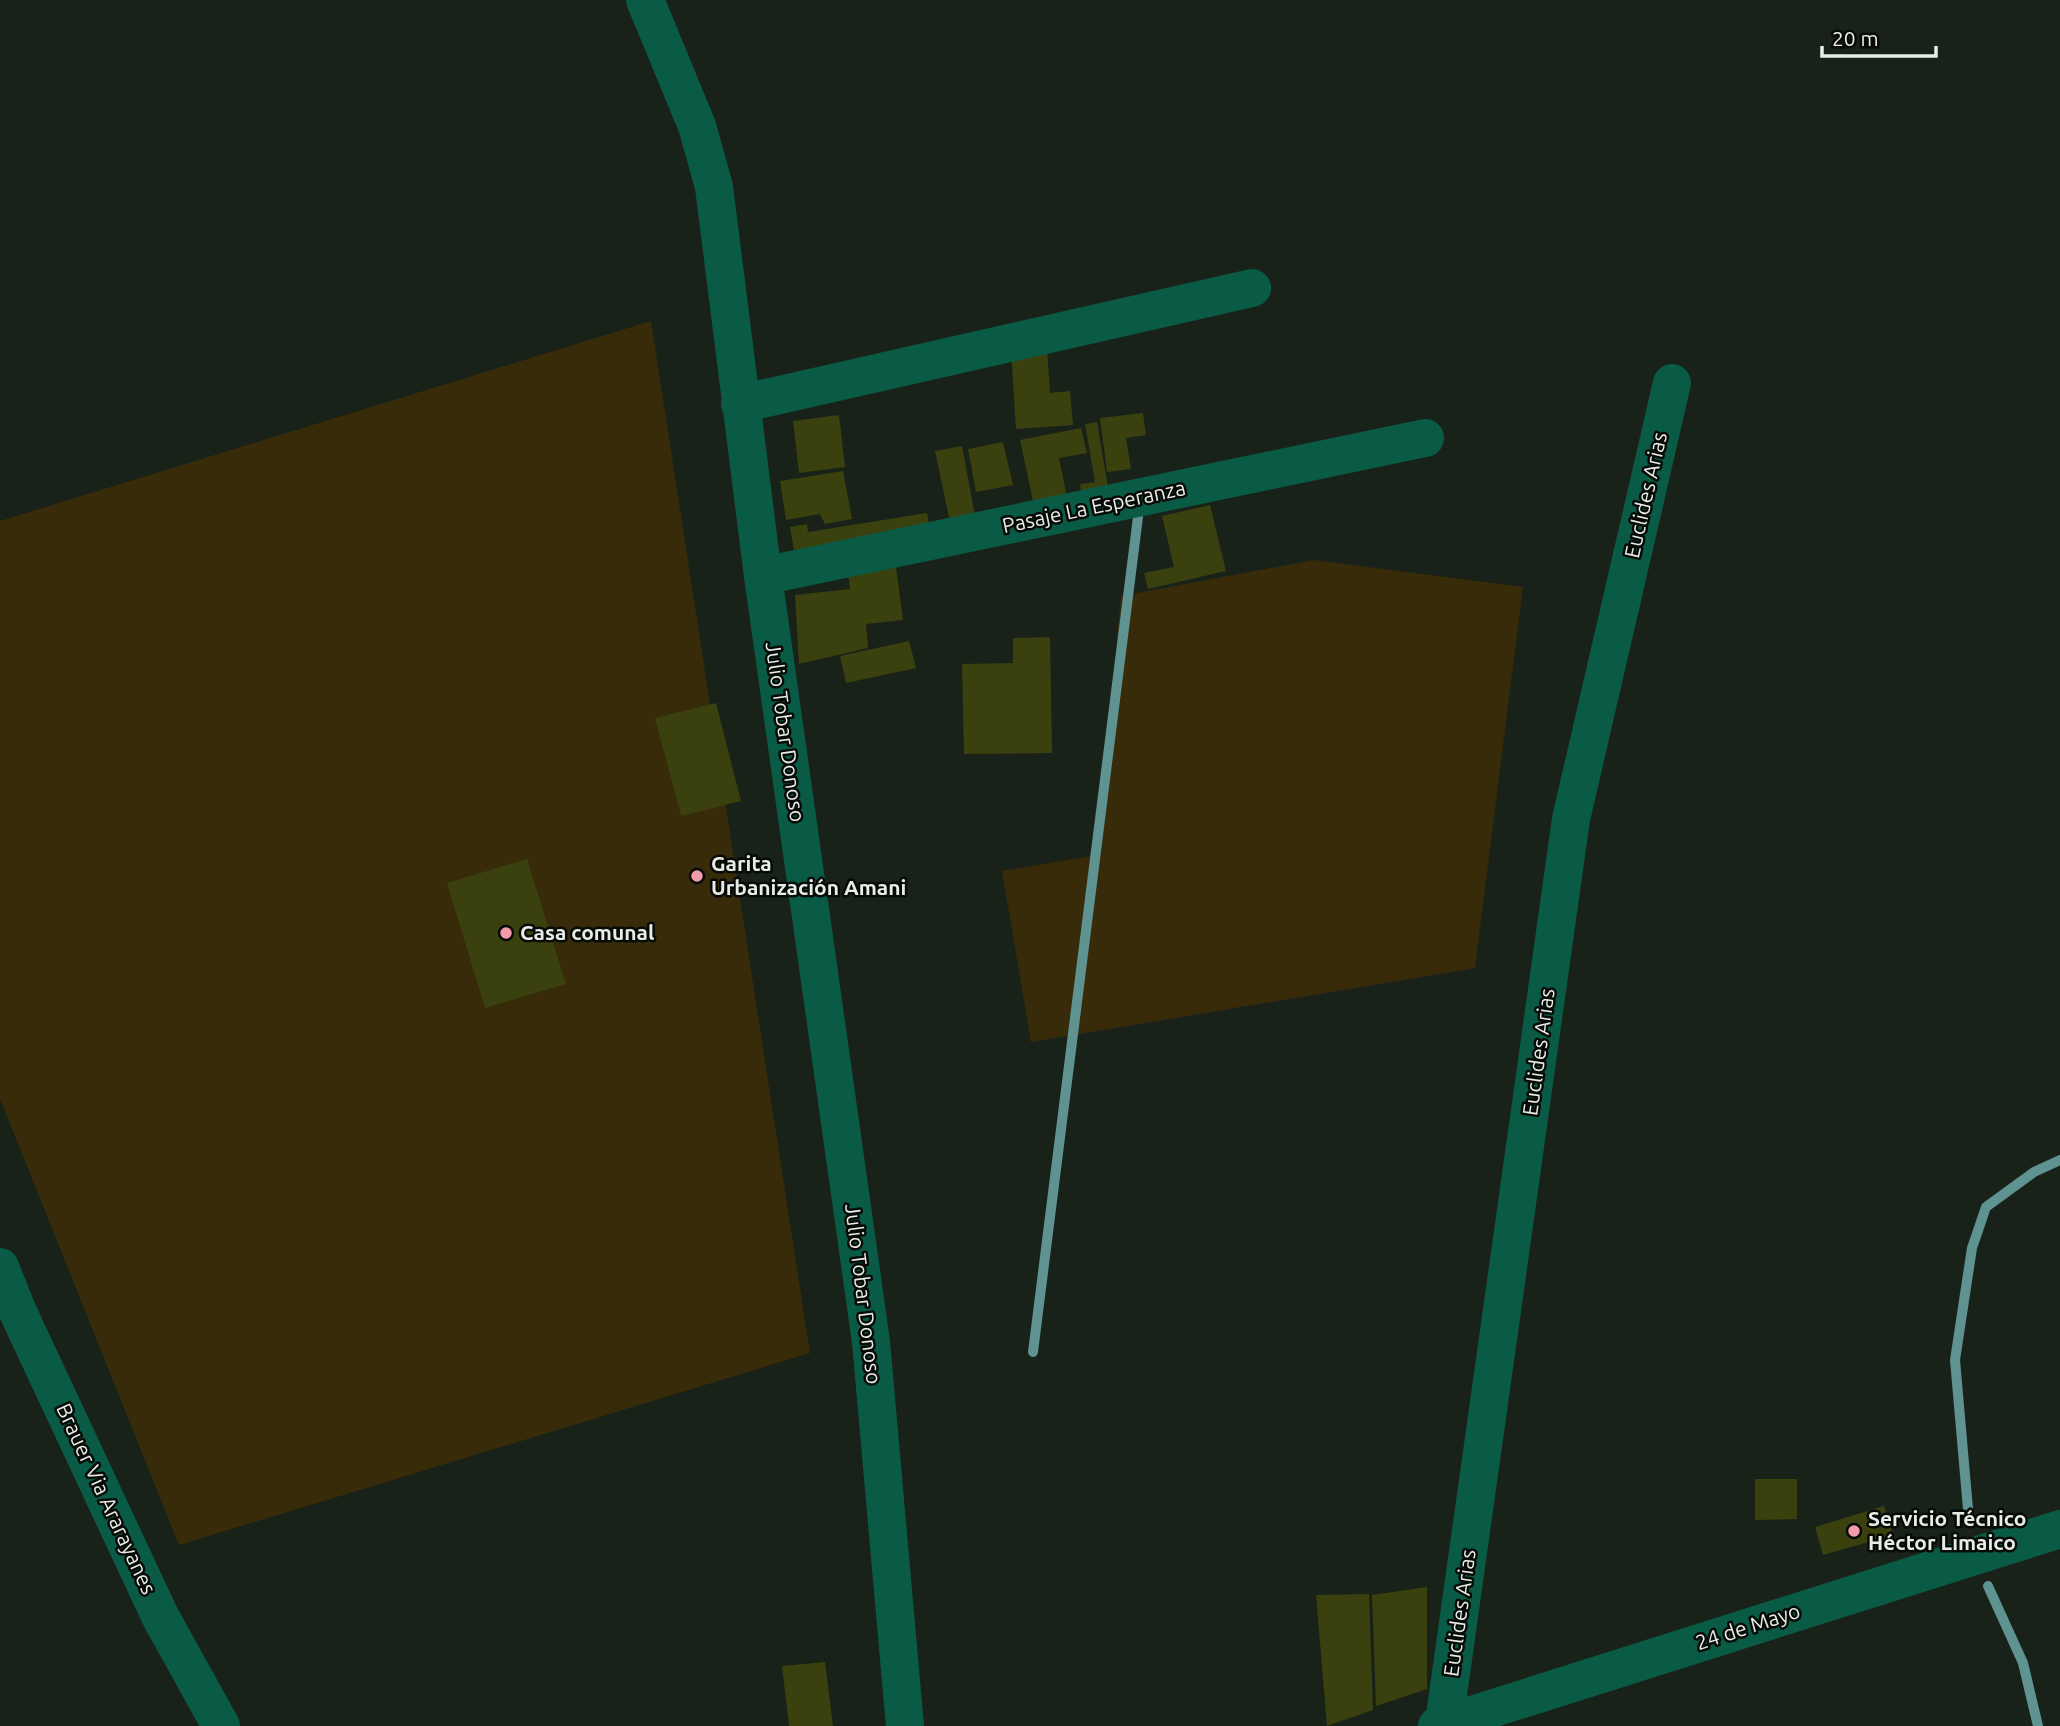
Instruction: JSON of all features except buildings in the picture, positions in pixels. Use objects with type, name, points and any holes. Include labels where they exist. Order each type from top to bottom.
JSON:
[{"type":"street","name":"Julio Tobar Donoso","points":[[645,0],[697,126],[714,187],[763,576],[872,1342],[905,1726]]},
{"type":"street","points":[[740,404],[1252,288]]},
{"type":"street","name":"Euclides Arias","points":[[1441,1725],[1572,819],[1672,383]]},
{"type":"street","name":"Pasaje La Esperanza","points":[[763,576],[1424,438]]},
{"type":"street","name":"Brauer Via Ararayanes","points":[[0,1267],[17,1310],[160,1616],[221,1726]]},
{"type":"street","name":"24 de Mayo","points":[[1441,1725],[2060,1528]]},
{"type":"shaded area","points":[[651,321],[810,1353],[179,1545],[0,1099],[0,521]]},
{"type":"shaded area","points":[[1314,560],[1523,587],[1475,968],[1031,1042],[1002,871],[1097,855],[1121,596]]},
{"type":"waterway","points":[[1033,1352],[1138,517]]},
{"type":"waterway","points":[[1968,1509],[1955,1360],[1972,1248],[1986,1207],[2034,1172],[2060,1160]]},
{"type":"waterway","points":[[1988,1586],[2023,1663],[2038,1726]]},
{"type":"place","name":"Garita Urbanización Amani","points":[[697,876]]},
{"type":"place","name":"Casa comunal","points":[[506,933]]},
{"type":"place","name":"Servicio Técnico Héctor Limaico","points":[[1854,1531]]}]
